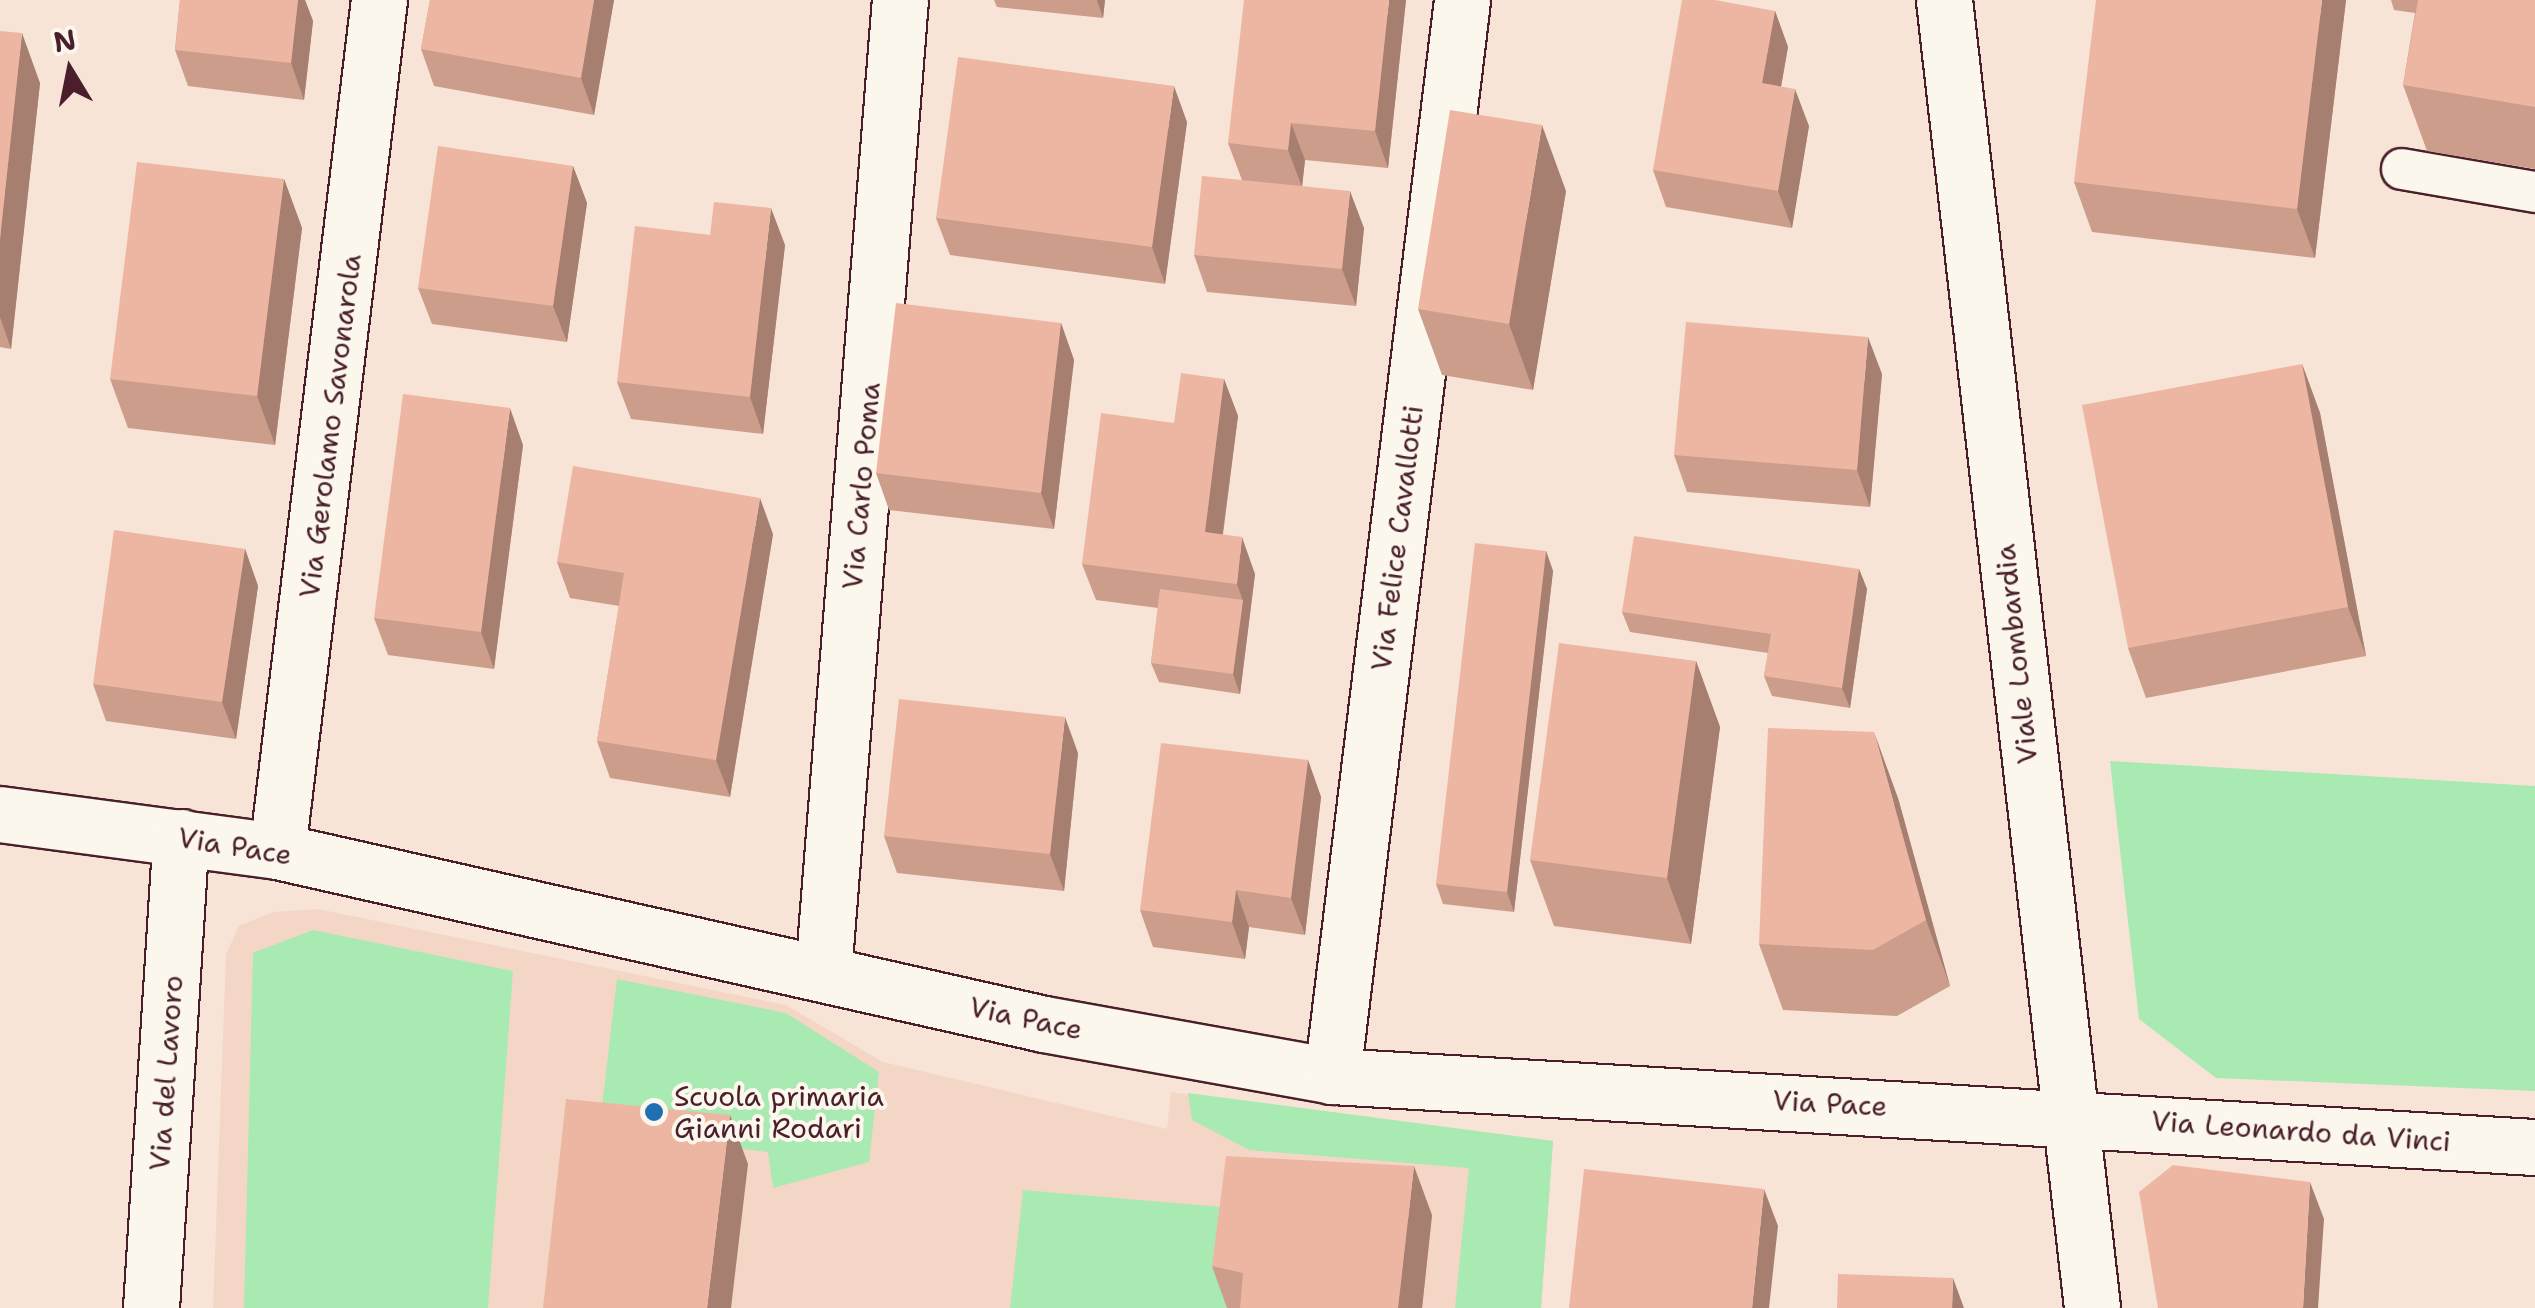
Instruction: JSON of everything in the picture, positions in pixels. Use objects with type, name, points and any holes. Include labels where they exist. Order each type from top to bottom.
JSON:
[{"type":"street","name":"Via Gerolamo Savonarola","points":[[277,852],[379,0]]},
{"type":"street","name":"Via Carlo Poma","points":[[823,972],[900,0]]},
{"type":"street","name":"Via Felice Cavallotti","points":[[1332,1076],[1462,0]]},
{"type":"street","name":"Viale Lombardia","points":[[1944,0],[2066,1115],[2092,1308]]},
{"type":"street","name":"Via Pace","points":[[0,814],[277,852],[1044,1024],[1332,1076],[2066,1115]]},
{"type":"street","name":"Via del Lavoro","points":[[151,1308],[181,837]]},
{"type":"street","name":"Via Leonardo da Vinci","points":[[2066,1115],[2535,1147]]},
{"type":"lane","points":[[2402,169],[2535,192]]},
{"type":"shaded area","name":"Scuola primaria Gianni Rodari","points":[[318,909],[786,1005],[883,1062],[1167,1129],[1171,1092],[1553,1141],[1541,1308],[213,1308],[226,954],[239,926],[273,912]]},
{"type":"green space","points":[[2110,761],[2535,786],[2535,1091],[2216,1078],[2139,1019]]},
{"type":"green space","points":[[313,930],[513,971],[488,1308],[244,1308],[253,953]]},
{"type":"green space","points":[[617,979],[786,1013],[879,1072],[869,1162],[773,1188],[768,1152],[599,1132]]},
{"type":"green space","points":[[1188,1093],[1553,1141],[1541,1308],[1455,1308],[1469,1168],[1249,1150],[1192,1120]]},
{"type":"green space","points":[[1023,1190],[1244,1209],[1231,1308],[1010,1308]]},
{"type":"building","points":[[180,0],[298,0],[291,63],[175,50]]},
{"type":"building","points":[[430,0],[594,0],[581,78],[421,49]]},
{"type":"building","points":[[1244,0],[1389,0],[1375,131],[1291,123],[1288,150],[1228,143]]},
{"type":"building","points":[[1682,0],[1715,0],[1775,11],[1762,83],[1795,89],[1778,191],[1653,170]]},
{"type":"building","points":[[2096,0],[2322,0],[2297,209],[2074,182]]},
{"type":"building","points":[[2418,0],[2535,0],[2535,107],[2403,85]]},
{"type":"building","points":[[0,31],[22,33],[0,239]]},
{"type":"building","points":[[958,57],[1174,86],[1152,247],[936,218]]},
{"type":"building","points":[[1450,110],[1542,125],[1509,324],[1418,309]]},
{"type":"building","points":[[438,146],[573,166],[553,306],[418,288]]},
{"type":"building","points":[[137,162],[284,179],[257,396],[110,379]]},
{"type":"building","points":[[1202,176],[1350,191],[1342,269],[1194,255]]},
{"type":"building","points":[[714,202],[771,208],[750,397],[617,382],[635,226],[710,235]]},
{"type":"building","points":[[896,303],[1061,323],[1041,493],[876,473]]},
{"type":"building","points":[[1686,322],[1868,337],[1857,470],[1674,455]]},
{"type":"building","points":[[2302,364],[2348,607],[2128,648],[2082,405]]},
{"type":"building","points":[[1181,373],[1224,379],[1205,532],[1242,537],[1237,584],[1082,564],[1101,413],[1174,423]]},
{"type":"building","points":[[403,394],[510,408],[481,632],[374,618]]},
{"type":"building","points":[[573,466],[760,498],[716,760],[597,741],[624,573],[557,562]]},
{"type":"building","points":[[114,530],[245,549],[222,702],[93,684]]},
{"type":"building","points":[[1634,536],[1859,569],[1842,688],[1764,676],[1771,634],[1622,612]]},
{"type":"building","points":[[1475,543],[1546,551],[1507,892],[1436,884]]},
{"type":"building","points":[[1160,589],[1243,600],[1233,674],[1151,663]]},
{"type":"building","points":[[1559,643],[1696,661],[1667,878],[1530,860]]},
{"type":"building","points":[[899,699],[1065,717],[1050,854],[884,836]]},
{"type":"building","points":[[1768,728],[1874,732],[1926,920],[1873,950],[1759,944]]},
{"type":"building","points":[[1161,743],[1308,760],[1291,898],[1236,890],[1232,922],[1140,910]]},
{"type":"building","points":[[566,1099],[730,1115],[707,1308],[543,1308]]},
{"type":"building","points":[[1226,1156],[1414,1166],[1398,1308],[1240,1308],[1243,1273],[1212,1266]]},
{"type":"building","points":[[2173,1165],[2310,1182],[2303,1308],[2158,1308],[2139,1192]]},
{"type":"building","points":[[1584,1169],[1764,1189],[1752,1308],[1569,1308]]},
{"type":"building","points":[[1838,1274],[1953,1278],[1952,1308],[1837,1308]]},
{"type":"place","name":"Scuola primaria Gianni Rodari","points":[[654,1112]]}]
